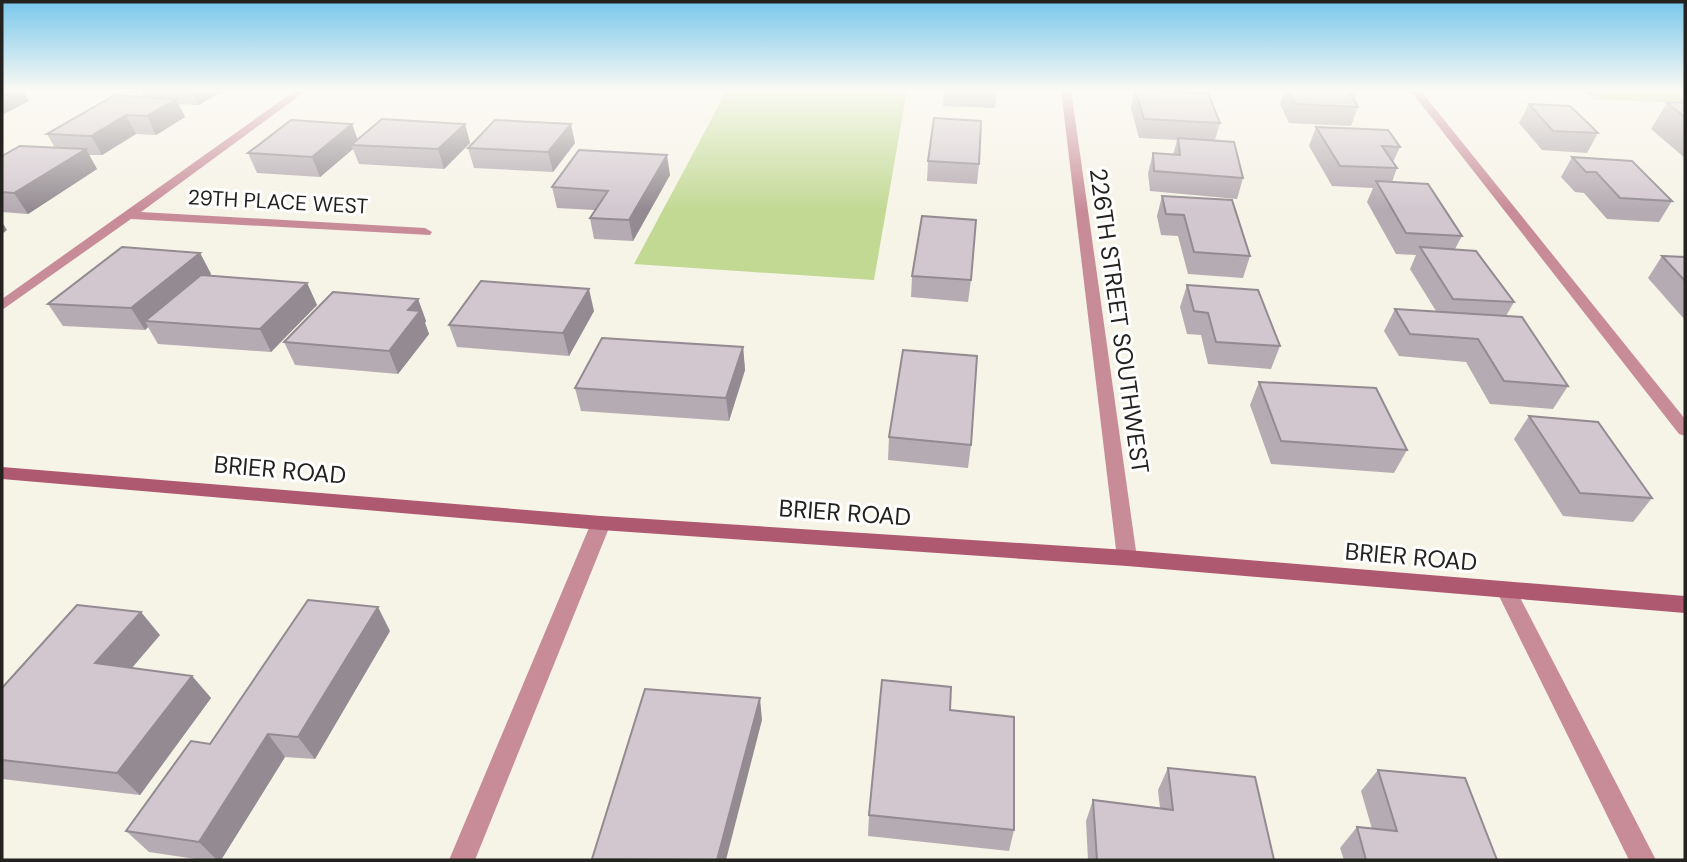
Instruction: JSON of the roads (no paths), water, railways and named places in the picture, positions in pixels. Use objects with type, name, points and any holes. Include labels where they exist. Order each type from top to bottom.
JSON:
[{"type":"main road","name":"BRIER ROAD","points":[[2,473],[601,523],[1127,558],[1685,605]]},
{"type":"street","points":[[2,306],[246,130]]},
{"type":"street","name":"226TH STREET SOUTHWEST","points":[[1071,130],[1127,558]]},
{"type":"street","points":[[1447,130],[1685,430]]},
{"type":"street","name":"29TH PLACE WEST","points":[[128,215],[425,232]]},
{"type":"street","points":[[463,860],[601,523]]},
{"type":"street","points":[[1507,592],[1643,860]]}]
